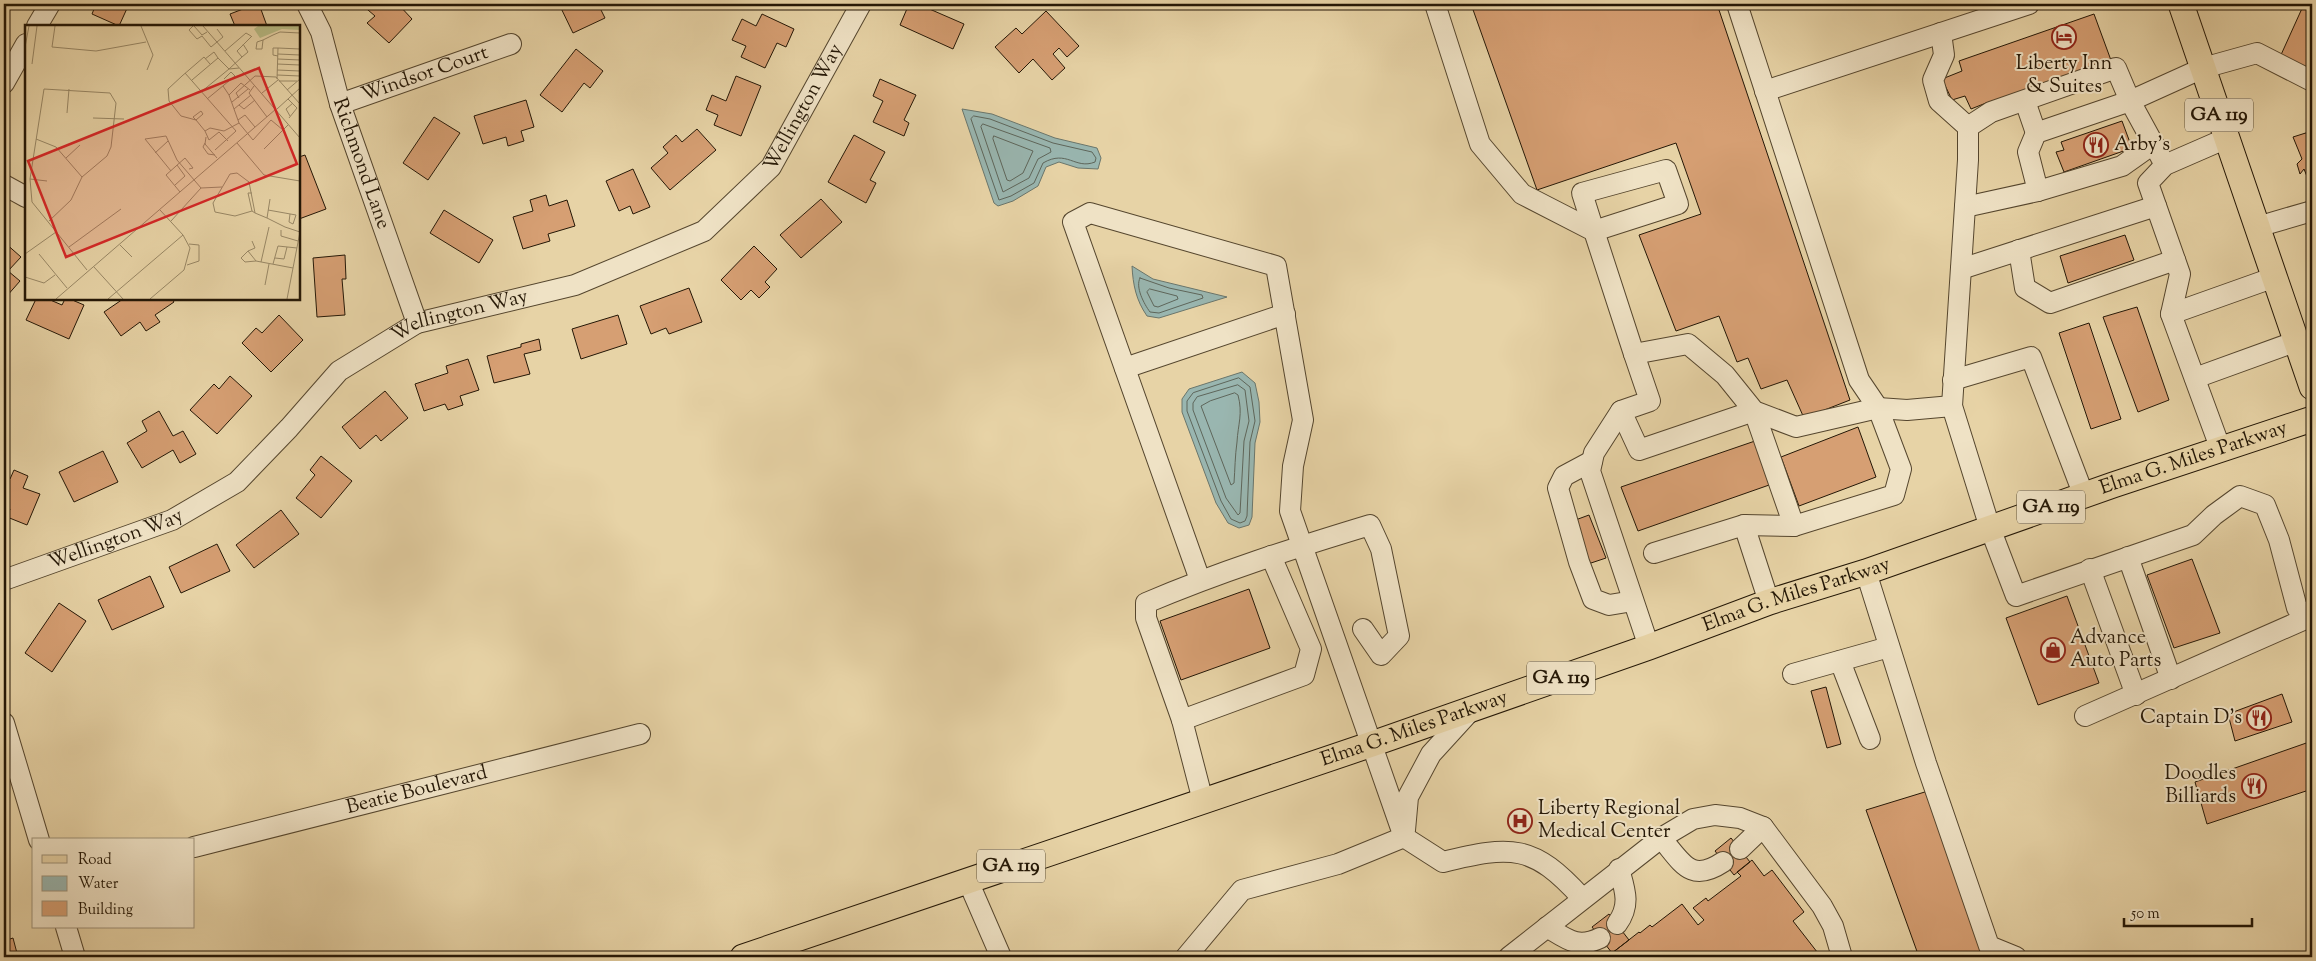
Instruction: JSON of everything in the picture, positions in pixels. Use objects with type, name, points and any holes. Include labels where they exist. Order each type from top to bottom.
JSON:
[{"type":"main road","name":"GA 119","points":[[2181,4],[2312,387]]},
{"type":"main road","name":"Elma G. Miles Parkway","points":[[743,957],[1372,744],[1649,647],[1770,602],[1866,572],[1990,528],[2312,420]]},
{"type":"street","points":[[38,25],[50,4]]},
{"type":"street","name":"Richmond Lane","points":[[307,4],[322,32],[340,104],[417,323]]},
{"type":"street","name":"Wellington Way","points":[[4,580],[172,520],[237,482],[289,428],[339,371],[417,323],[575,285],[704,231],[772,167],[861,4]]},
{"type":"street","points":[[1435,4],[1480,144],[1522,194],[1594,231],[1650,400],[1621,410],[1594,453],[1590,471],[1649,647]]},
{"type":"street","points":[[1765,90],[1941,32],[1993,10],[2029,4]]},
{"type":"street","points":[[1654,553],[1744,525],[1794,526],[1894,496],[1901,470],[1878,408],[1859,380],[1765,90],[1740,5]]},
{"type":"street","points":[[1941,32],[1944,56],[1932,80],[1939,101],[1968,127]]},
{"type":"street","name":"Windsor Court","points":[[340,104],[511,44]]},
{"type":"street","points":[[4,83],[25,46]]},
{"type":"street","points":[[2036,133],[2130,101],[2203,68],[2257,53],[2312,81]]},
{"type":"street","points":[[1968,127],[1991,112],[2116,68],[2130,101],[2164,165]]},
{"type":"street","points":[[2025,100],[2036,133],[2028,152],[2038,191]]},
{"type":"street","points":[[1968,127],[1965,206],[1952,406],[1990,528],[2016,596],[2193,535],[2214,515],[2240,496],[2265,505],[2279,540],[2297,608],[2311,616]]},
{"type":"street","points":[[2148,183],[2164,165],[2227,138]]},
{"type":"street","points":[[1965,206],[2038,191],[2122,166],[2153,144]]},
{"type":"street","points":[[2122,166],[2148,183],[2180,274],[2171,314],[2221,450]]},
{"type":"street","points":[[4,185],[25,196]]},
{"type":"street","points":[[1961,269],[2156,206]]},
{"type":"street","points":[[2257,227],[2312,211]]},
{"type":"street","points":[[1200,580],[1072,222],[1090,213],[1276,266],[1302,420],[1293,466],[1290,511],[1404,837],[1444,862],[1487,851],[1521,854],[1550,866],[1582,898]]},
{"type":"street","points":[[2019,250],[2025,288],[2050,303],[2175,260]]},
{"type":"street","points":[[2171,314],[2275,277]]},
{"type":"street","points":[[1125,368],[1284,314]]},
{"type":"street","points":[[2194,378],[2296,341]]},
{"type":"street","points":[[1634,354],[1688,344],[1725,375],[1754,411],[1794,526]]},
{"type":"street","points":[[1953,380],[2031,357],[2084,496]]},
{"type":"street","points":[[1621,410],[1638,450],[1754,411],[1796,427],[1878,408],[1907,410],[1952,406]]},
{"type":"street","points":[[1592,461],[1564,476],[1558,488],[1579,562],[1593,599],[1608,605],[1633,601]]},
{"type":"street","points":[[1203,801],[1182,720],[1146,618],[1146,604],[1200,580],[1370,525],[1381,549],[1399,636],[1381,655],[1363,629]]},
{"type":"street","points":[[1744,525],[1770,602]]},
{"type":"street","points":[[1182,720],[1304,675],[1311,649],[1271,556]]},
{"type":"street","points":[[2128,557],[2171,680]]},
{"type":"street","points":[[2090,570],[2136,695]]},
{"type":"street","points":[[1866,572],[1926,763],[1989,946],[2016,957]]},
{"type":"street","points":[[2085,716],[2171,680],[2311,616]]},
{"type":"street","points":[[1793,674],[1889,647]]},
{"type":"street","points":[[1840,661],[1870,739]]},
{"type":"street","points":[[1404,837],[1408,796],[1431,754],[1473,708]]},
{"type":"street","points":[[4,723],[38,838]]},
{"type":"street","name":"Beatie Boulevard","points":[[195,847],[640,734]]},
{"type":"street","points":[[1509,957],[1661,838],[1694,819],[1715,815],[1740,818],[1763,826],[1822,906],[1833,926],[1842,957]]},
{"type":"street","points":[[1740,849],[1763,826]]},
{"type":"street","points":[[1186,957],[1242,890],[1338,864],[1404,837]]},
{"type":"street","points":[[1661,838],[1690,870],[1704,872],[1723,862]]},
{"type":"street","points":[[1617,924],[1627,904],[1627,896],[1619,870]]},
{"type":"street","points":[[968,881],[1001,957]]},
{"type":"street","points":[[1547,927],[1579,943],[1587,943],[1600,938]]},
{"type":"street","points":[[66,928],[75,957]]},
{"type":"water","points":[[962,109],[992,114],[1055,138],[1097,148],[1101,158],[1098,169],[1078,168],[1059,162],[1046,167],[1038,186],[1013,201],[998,206],[994,203]]},
{"type":"water","points":[[1132,266],[1153,279],[1227,297],[1159,318],[1147,316],[1136,292]]},
{"type":"water","points":[[1242,372],[1255,383],[1259,402],[1260,422],[1255,443],[1252,517],[1249,525],[1239,528],[1228,523],[1216,503],[1182,412],[1182,399],[1189,389]]},
{"type":"building","points":[[96,4],[129,4],[119,25],[92,14]]},
{"type":"building","points":[[259,4],[267,25],[235,25],[230,14]]},
{"type":"building","points":[[361,4],[398,4],[412,19],[389,43],[367,23],[375,16]]},
{"type":"building","points":[[559,4],[598,4],[605,18],[573,33]]},
{"type":"building","points":[[909,4],[918,4],[964,24],[953,49],[900,25]]},
{"type":"building","points":[[1471,4],[1717,4],[1850,400],[1804,418],[1787,380],[1761,389],[1748,358],[1737,362],[1719,316],[1676,331],[1639,235],[1701,214],[1676,143],[1537,190]]},
{"type":"building","points":[[2304,4],[2312,4],[2312,72],[2280,57]]},
{"type":"building","points":[[1046,11],[1079,46],[1067,57],[1059,48],[1053,54],[1065,68],[1052,80],[1033,59],[1019,73],[995,47],[1016,28],[1022,34]]},
{"type":"building","points":[[762,14],[794,29],[786,47],[777,43],[765,68],[741,57],[746,46],[732,40],[742,19],[756,26]]},
{"type":"building","name":"Liberty Inn & Suites","points":[[2094,14],[2112,63],[1991,105],[1986,103],[1971,109],[1965,96],[1952,100],[1942,79],[1962,71],[1959,61]]},
{"type":"building","points":[[576,49],[603,71],[590,88],[584,83],[562,112],[540,95]]},
{"type":"building","points":[[736,76],[761,86],[741,136],[714,125],[718,115],[706,110],[712,95],[726,101]]},
{"type":"building","points":[[880,79],[916,95],[904,120],[909,123],[904,136],[873,122],[883,101],[873,96]]},
{"type":"building","points":[[526,100],[534,127],[521,131],[524,141],[508,146],[506,137],[483,144],[474,116]]},
{"type":"building","points":[[434,117],[460,133],[428,180],[403,163]]},
{"type":"building","name":"Arby's","points":[[2122,121],[2132,148],[2064,172],[2056,152],[2064,150],[2061,142]]},
{"type":"building","points":[[697,129],[716,150],[670,190],[651,168],[668,153],[663,147],[676,135],[682,142]]},
{"type":"building","points":[[2312,131],[2312,177],[2308,179],[2304,169],[2300,174],[2297,164],[2302,159],[2293,137]]},
{"type":"building","points":[[854,135],[885,152],[870,180],[876,183],[866,203],[828,182]]},
{"type":"building","points":[[305,155],[326,209],[300,219],[300,157]]},
{"type":"building","points":[[633,169],[650,207],[633,214],[630,206],[619,211],[606,181]]},
{"type":"building","points":[[546,195],[549,206],[567,200],[575,226],[548,234],[550,241],[523,249],[513,217],[533,211],[530,200]]},
{"type":"building","points":[[821,199],[842,222],[801,258],[780,235]]},
{"type":"building","points":[[444,210],[493,240],[479,263],[430,233]]},
{"type":"building","points":[[2125,235],[2134,260],[2068,283],[2060,256]]},
{"type":"building","points":[[4,242],[21,257],[8,271],[20,281],[6,297],[4,295]]},
{"type":"building","points":[[754,246],[777,269],[765,282],[770,287],[759,298],[751,290],[741,300],[721,280]]},
{"type":"building","points":[[345,255],[346,279],[342,279],[345,315],[317,317],[313,258]]},
{"type":"building","points":[[689,288],[702,322],[669,334],[666,328],[651,334],[640,306]]},
{"type":"building","points":[[36,300],[50,300],[62,305],[64,300],[72,300],[84,305],[69,339],[26,320]]},
{"type":"building","points":[[122,300],[173,300],[174,302],[155,315],[160,322],[146,331],[140,322],[121,336],[104,312]]},
{"type":"building","points":[[2137,307],[2169,400],[2138,412],[2103,317]]},
{"type":"building","points":[[279,315],[303,340],[271,372],[242,343],[256,328],[262,333]]},
{"type":"building","points":[[618,315],[627,344],[581,359],[572,329]]},
{"type":"building","points":[[2089,323],[2121,419],[2091,429],[2059,333]]},
{"type":"building","points":[[539,339],[541,350],[524,354],[530,374],[494,383],[487,356],[521,347],[521,344]]},
{"type":"building","points":[[468,359],[479,390],[460,396],[463,405],[448,410],[445,404],[424,411],[415,384],[448,373],[446,366]]},
{"type":"building","points":[[230,376],[252,396],[217,434],[190,410],[214,384],[219,389]]},
{"type":"building","points":[[385,391],[408,418],[381,441],[376,435],[360,449],[342,427]]},
{"type":"building","points":[[159,411],[173,436],[183,431],[196,454],[180,463],[173,450],[142,468],[127,443],[147,431],[142,421]]},
{"type":"building","points":[[1858,427],[1876,477],[1799,506],[1781,457]]},
{"type":"building","points":[[1755,441],[1772,484],[1638,531],[1621,487]]},
{"type":"building","points":[[103,451],[118,482],[74,502],[59,472]]},
{"type":"building","points":[[321,456],[352,481],[321,518],[296,498],[315,475],[310,470]]},
{"type":"building","points":[[14,470],[28,476],[23,488],[40,494],[27,525],[7,517],[10,509],[4,506],[4,476],[10,479]]},
{"type":"building","points":[[281,510],[299,534],[254,568],[236,545]]},
{"type":"building","points":[[1589,515],[1606,558],[1588,564],[1570,522]]},
{"type":"building","points":[[217,544],[230,571],[181,593],[169,567]]},
{"type":"building","points":[[2192,559],[2220,633],[2174,648],[2147,575]]},
{"type":"building","points":[[150,576],[164,607],[112,630],[98,600]]},
{"type":"building","points":[[1249,589],[1270,648],[1181,680],[1160,621]]},
{"type":"building","name":"Advance Auto Parts","points":[[2067,596],[2099,683],[2038,705],[2006,618]]},
{"type":"building","points":[[59,603],[86,621],[52,672],[25,653]]},
{"type":"building","points":[[1826,687],[1841,744],[1827,748],[1811,691]]},
{"type":"building","name":"Captain D's","points":[[2282,694],[2292,722],[2235,741],[2228,714]]},
{"type":"building","name":"Doodles Billiards","points":[[2312,741],[2312,789],[2207,824],[2195,782]]},
{"type":"building","points":[[1928,791],[1993,957],[1919,957],[1866,810]]},
{"type":"building","points":[[1731,838],[1750,862],[1734,875],[1715,851]]},
{"type":"building","points":[[1752,860],[1764,876],[1772,870],[1804,912],[1793,921],[1821,957],[1607,957],[1639,932],[1650,925],[1652,927],[1682,904],[1698,925],[1704,920],[1693,908],[1706,898],[1708,901],[1741,876],[1737,872]]},
{"type":"building","points":[[1609,914],[1629,940],[1612,953],[1592,927]]},
{"type":"building","points":[[13,938],[18,957],[4,957],[4,941]]},
{"type":"place","name":"Liberty Inn & Suites","points":[[2064,37]]},
{"type":"place","name":"Arby's","points":[[2096,145]]},
{"type":"place","name":"Advance Auto Parts","points":[[2053,650]]},
{"type":"place","name":"Captain D's","points":[[2259,718]]},
{"type":"place","name":"Doodles Billiards","points":[[2254,786]]},
{"type":"place","name":"Liberty Regional Medical Center","points":[[1520,821]]}]
